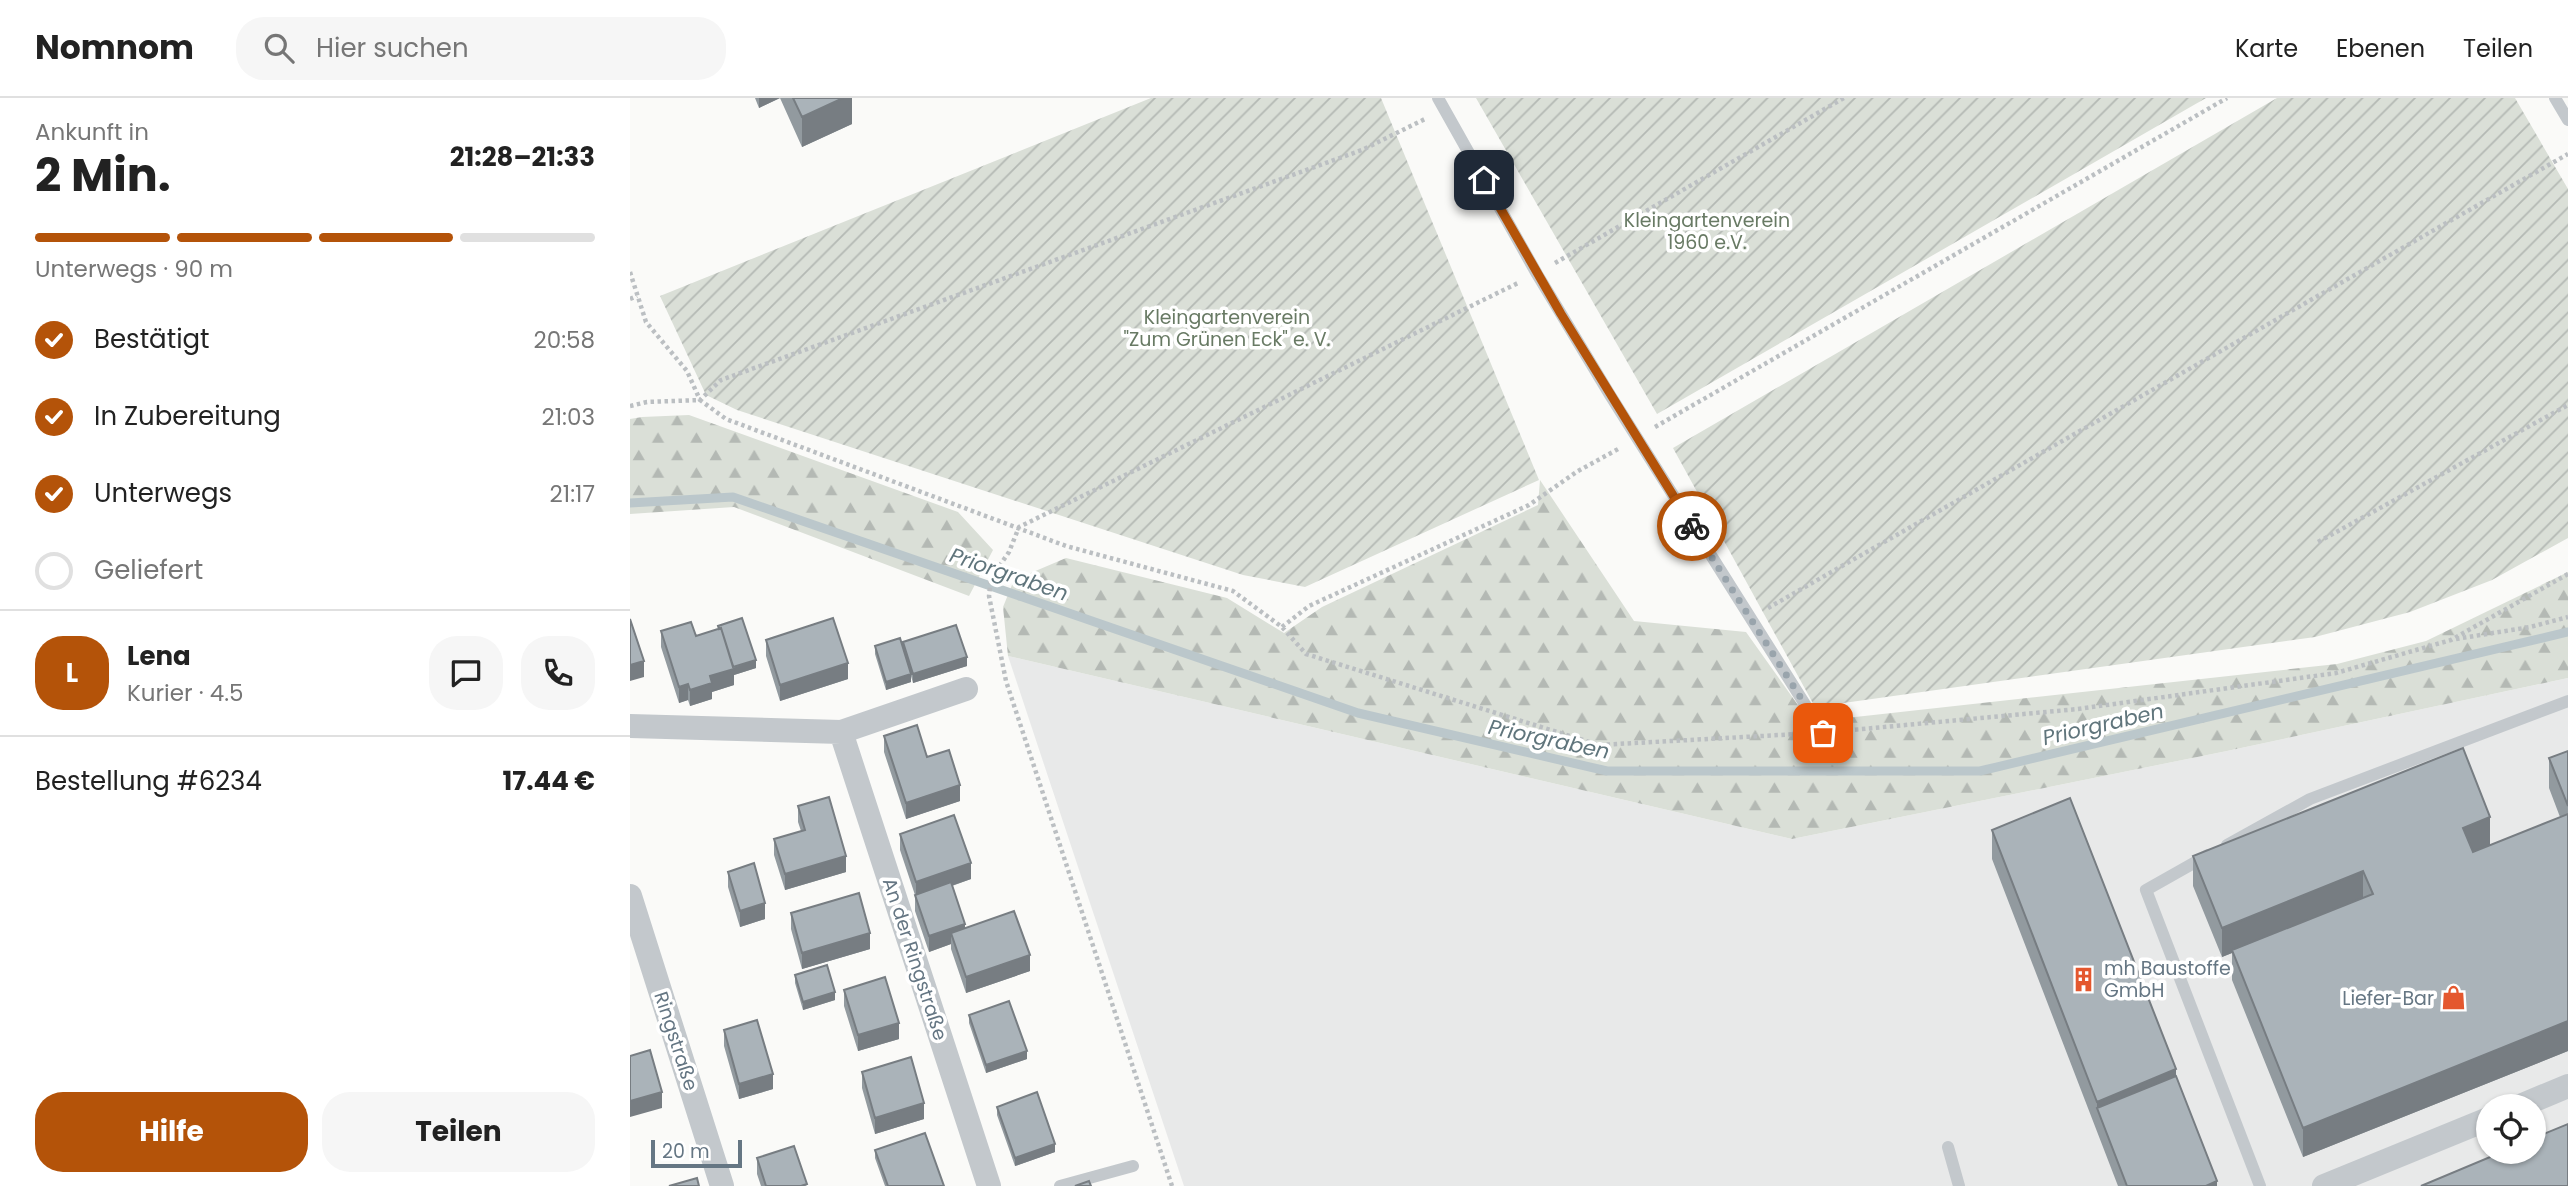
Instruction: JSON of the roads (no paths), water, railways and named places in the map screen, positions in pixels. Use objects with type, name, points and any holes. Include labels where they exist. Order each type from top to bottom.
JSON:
[{"type":"street","points":[[630,726],[841,732],[966,689]]},
{"type":"street","name":"An der Ringstraße","points":[[841,732],[989,1186]]},
{"type":"street","name":"Ringstraße","points":[[630,896],[722,1186]]},
{"type":"street","points":[[2546,1095],[2568,1086]]},
{"type":"street","points":[[2324,1186],[2476,1124]]},
{"type":"lane","points":[[2555,98],[2568,120]]},
{"type":"lane","points":[[1441,104],[1537,274],[1823,733]]},
{"type":"lane","points":[[2260,1186],[2146,890],[2310,799],[2568,701]]},
{"type":"lane","points":[[1948,1147],[1959,1186]]},
{"type":"lane","points":[[1060,1186],[1133,1166]]},
{"type":"waterway","name":"Priorgraben","points":[[630,503],[733,497],[1358,713],[1607,771],[1980,771],[2568,632]]},
{"type":"place","name":"mh Baustoffe GmbH","points":[[2084,979]]},
{"type":"place","name":"Liefer-Bar","points":[[2454,998]]},
{"type":"park label","name":"Kleingartenverein 1960 e.V.","points":[[1707,231]]},
{"type":"park label","name":"Kleingartenverein \"Zum Grünen Eck\" e. V.","points":[[1227,328]]}]
